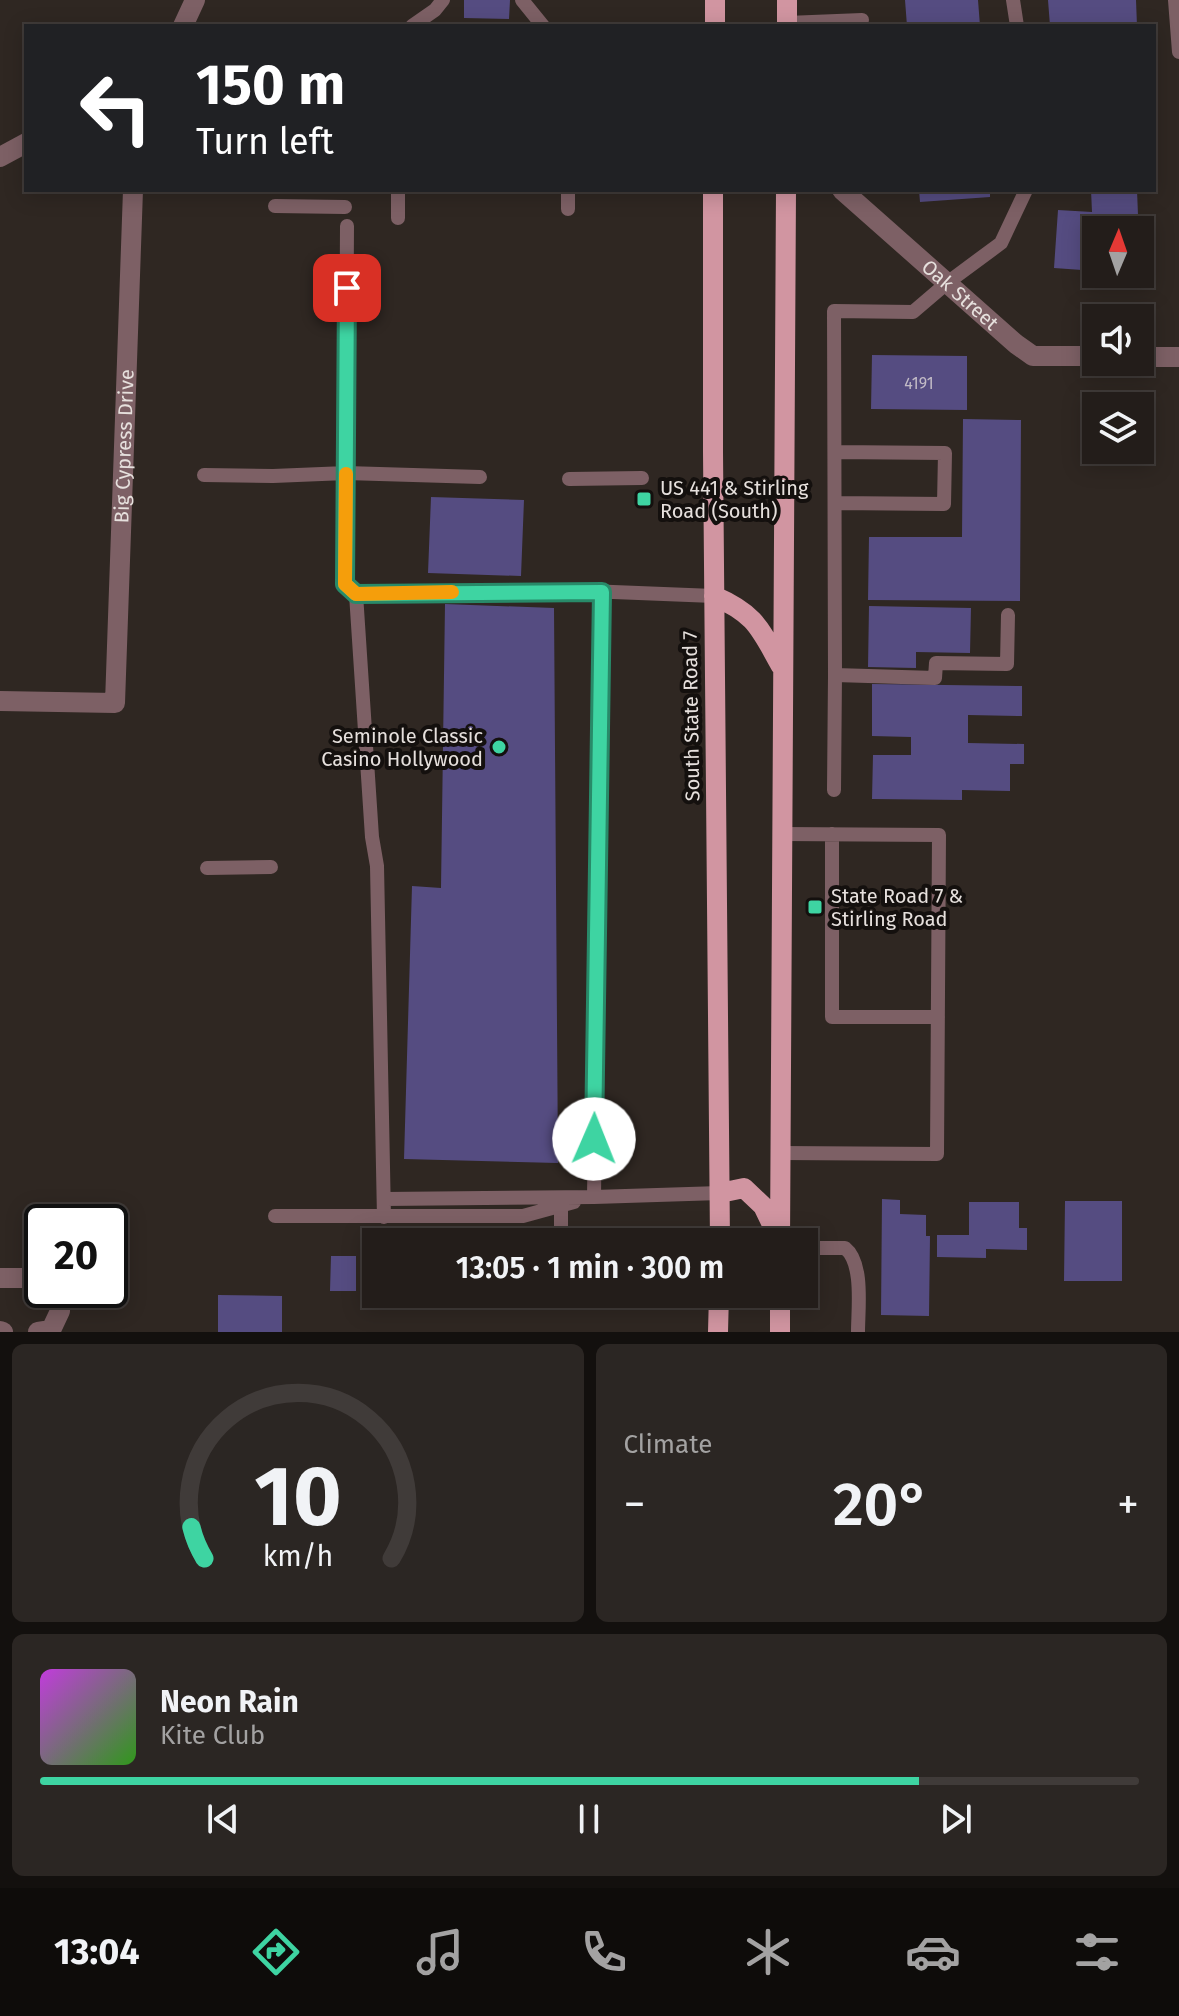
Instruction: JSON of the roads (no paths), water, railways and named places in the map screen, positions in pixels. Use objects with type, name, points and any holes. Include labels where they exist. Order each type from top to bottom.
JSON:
[{"type":"main road","points":[[715,0],[715,24]]},
{"type":"main road","points":[[787,0],[787,24]]},
{"type":"main road","name":"South State Road 7","points":[[713,192],[720,1228]]},
{"type":"main road","points":[[780,1228],[786,192]]},
{"type":"main road","points":[[714,596],[737,606],[758,625],[783,670]]},
{"type":"main road","points":[[720,1193],[744,1188],[763,1206],[774,1228]]},
{"type":"main road","points":[[718,1332],[719,1308]]},
{"type":"main road","points":[[780,1308],[780,1332]]},
{"type":"street","points":[[184,24],[195,0]]},
{"type":"street","points":[[0,157],[24,144]]},
{"type":"street","name":"Big Cypress Drive","points":[[0,701],[115,703],[133,192]]},
{"type":"street","name":"Oak Street","points":[[844,192],[1033,356],[1082,356]]},
{"type":"street","points":[[1154,357],[1179,357]]},
{"type":"street","points":[[0,1278],[24,1278]]},
{"type":"street","points":[[38,1332],[51,1330],[60,1308]]},
{"type":"lane","points":[[415,24],[435,10],[443,0]]},
{"type":"lane","points":[[522,0],[541,24]]},
{"type":"lane","points":[[1013,0],[1017,24]]},
{"type":"lane","points":[[1175,0],[1179,52]]},
{"type":"lane","points":[[802,24],[862,20]]},
{"type":"lane","points":[[398,192],[398,218]]},
{"type":"lane","points":[[568,192],[568,209]]},
{"type":"lane","points":[[834,790],[834,311],[913,312],[1001,243],[1025,192]]},
{"type":"lane","points":[[275,206],[345,207]]},
{"type":"lane","points":[[347,226],[345,584],[356,594],[602,592],[714,596]]},
{"type":"lane","points":[[835,452],[945,453],[944,504],[835,503]]},
{"type":"lane","points":[[204,475],[346,473],[480,477]]},
{"type":"lane","points":[[569,479],[642,478]]},
{"type":"lane","points":[[594,1197],[602,592]]},
{"type":"lane","points":[[356,594],[372,837],[377,866],[384,1217]]},
{"type":"lane","points":[[835,675],[935,678],[936,663],[1007,664],[1008,615]]},
{"type":"lane","points":[[781,1153],[937,1154],[939,835],[782,834]]},
{"type":"lane","points":[[832,834],[832,1017],[938,1017]]},
{"type":"lane","points":[[207,868],[271,867]]},
{"type":"lane","points":[[385,1199],[720,1193]]},
{"type":"lane","points":[[275,1216],[523,1216],[594,1197]]},
{"type":"lane","points":[[561,1206],[561,1228]]},
{"type":"lane","points":[[818,1248],[845,1248],[853,1257],[857,1268],[858,1332]]},
{"type":"place","name":"US 441 & Stirling Road (South)","points":[[644,499]]},
{"type":"place","name":"Seminole Classic Casino Hollywood","points":[[499,747]]},
{"type":"place","name":"State Road 7 & Stirling Road","points":[[815,907]]}]
